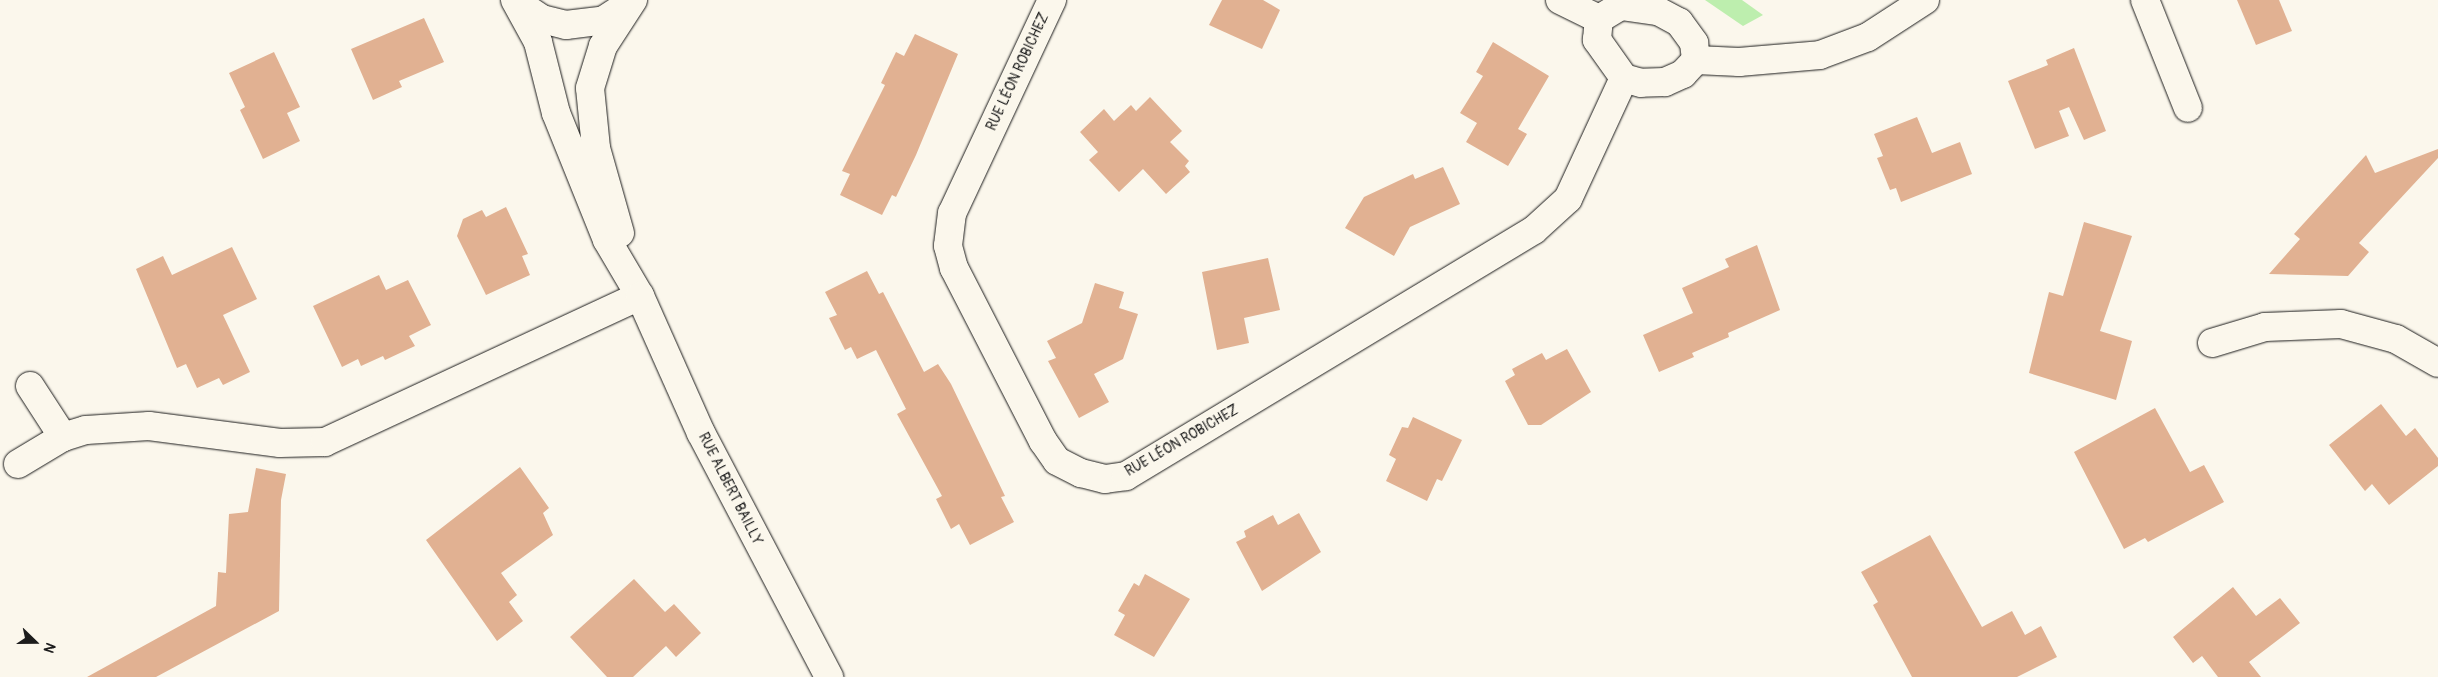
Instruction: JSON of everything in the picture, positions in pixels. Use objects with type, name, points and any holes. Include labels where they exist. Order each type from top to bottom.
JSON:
[{"type":"street","points":[[515,0],[542,19],[573,25],[604,20],[632,0]]},
{"type":"street","points":[[515,0],[538,42],[556,113],[576,172],[607,240],[640,296]]},
{"type":"street","points":[[632,0],[603,46],[590,88],[596,148],[640,296]]},
{"type":"street","name":"RUE LÉON ROBICHEZ","points":[[1052,0],[952,213],[948,246],[954,268],[1043,441],[1057,461],[1081,473],[1106,479],[1126,476],[1534,230],[1568,199],[1624,78]]},
{"type":"street","points":[[1560,0],[1599,19]]},
{"type":"street","points":[[1696,60],[1739,62],[1820,55],[1868,37],[1925,0]]},
{"type":"street","points":[[2145,0],[2188,108]]},
{"type":"street","points":[[1621,6],[1658,11],[1679,22],[1694,43],[1696,60],[1683,74],[1665,82],[1641,83],[1624,78],[1597,40],[1599,19],[1621,6]]},
{"type":"street","points":[[18,464],[63,437],[86,430],[149,426],[302,445],[325,442],[640,296]]},
{"type":"street","name":"RUE ALBERT BAILLY","points":[[640,296],[701,432],[829,677]]},
{"type":"street","points":[[2212,343],[2272,326],[2341,324],[2390,336],[2438,363]]},
{"type":"street","points":[[30,386],[63,437]]},
{"type":"green space","points":[[1705,0],[1742,0],[1763,15],[1743,26]]},
{"type":"building","points":[[1222,0],[1263,0],[1280,10],[1262,49],[1209,25]]},
{"type":"building","points":[[2237,0],[2279,0],[2292,31],[2256,45]]},
{"type":"building","points":[[424,18],[444,62],[399,81],[402,87],[373,100],[351,49]]},
{"type":"building","points":[[915,34],[958,54],[916,155],[896,197],[892,195],[882,215],[840,195],[850,174],[842,171],[885,85],[881,83],[896,52],[904,56]]},
{"type":"building","points":[[1493,42],[1549,76],[1518,129],[1527,134],[1508,166],[1466,142],[1477,123],[1460,113],[1483,76],[1476,72]]},
{"type":"building","points":[[2074,48],[2106,131],[2084,140],[2069,107],[2059,111],[2069,136],[2035,149],[2008,81],[2048,65],[2046,60]]},
{"type":"building","points":[[274,52],[300,107],[287,113],[300,141],[263,159],[240,110],[245,107],[229,73]]},
{"type":"building","points":[[1150,97],[1182,131],[1170,142],[1189,161],[1185,166],[1190,172],[1166,194],[1143,169],[1119,192],[1089,160],[1098,152],[1080,132],[1104,109],[1114,121],[1131,105],[1136,111]]},
{"type":"building","points":[[1917,117],[1932,153],[1960,142],[1972,174],[1901,202],[1896,188],[1890,190],[1877,158],[1883,156],[1874,134]]},
{"type":"building","points":[[2438,149],[2438,158],[2359,243],[2369,252],[2348,276],[2269,274],[2300,239],[2294,234],[2366,155],[2375,173]]},
{"type":"building","points":[[1443,167],[1460,204],[1410,227],[1394,256],[1345,228],[1364,197],[1413,174],[1415,179]]},
{"type":"building","points":[[506,207],[528,254],[522,256],[530,275],[486,295],[457,236],[463,219],[482,210],[486,217]]},
{"type":"building","points":[[2084,222],[2132,236],[2100,331],[2132,341],[2116,400],[2029,373],[2049,292],[2063,296]]},
{"type":"building","points":[[1757,245],[1780,310],[1728,333],[1729,337],[1692,353],[1694,357],[1659,372],[1643,335],[1693,313],[1682,288],[1729,267],[1725,259]]},
{"type":"building","points":[[232,247],[257,299],[223,315],[250,372],[223,385],[219,378],[197,388],[186,364],[177,368],[136,269],[163,256],[172,275]]},
{"type":"building","points":[[1268,258],[1280,310],[1244,318],[1249,343],[1217,350],[1202,272]]},
{"type":"building","points":[[867,271],[879,294],[883,292],[924,372],[938,364],[951,384],[1005,496],[1001,497],[1014,522],[970,545],[959,524],[951,529],[936,499],[942,496],[897,414],[906,409],[876,350],[857,359],[851,347],[845,350],[829,318],[837,315],[825,292]]},
{"type":"building","points":[[379,275],[386,290],[408,280],[431,325],[409,336],[415,346],[385,360],[383,356],[361,366],[358,359],[342,367],[313,306]]},
{"type":"building","points":[[1095,283],[1124,292],[1119,308],[1138,314],[1123,359],[1094,374],[1109,402],[1079,418],[1048,361],[1056,358],[1047,341],[1082,323]]},
{"type":"building","points":[[1567,349],[1591,392],[1541,425],[1528,425],[1505,381],[1515,375],[1512,369],[1542,353],[1546,360]]},
{"type":"building","points":[[2381,404],[2406,436],[2415,428],[2438,458],[2438,466],[2389,505],[2372,484],[2365,491],[2329,445]]},
{"type":"building","points":[[2155,408],[2190,472],[2204,465],[2224,502],[2148,542],[2145,538],[2124,549],[2074,452]]},
{"type":"building","points":[[1413,417],[1462,440],[1442,481],[1437,479],[1427,501],[1386,481],[1396,459],[1389,455],[1402,427],[1408,428]]},
{"type":"building","points":[[520,467],[549,508],[543,513],[553,535],[501,573],[517,595],[509,602],[523,621],[497,641],[426,540]]},
{"type":"building","points":[[256,468],[286,474],[281,500],[279,611],[156,677],[87,677],[216,606],[218,572],[226,573],[229,514],[248,512]]},
{"type":"building","points":[[1299,513],[1321,552],[1262,591],[1236,542],[1246,537],[1244,531],[1273,515],[1278,525]]},
{"type":"building","points":[[1930,535],[1982,627],[2012,611],[2025,635],[2041,626],[2057,657],[2017,677],[1912,677],[1873,605],[1878,602],[1861,572]]},
{"type":"building","points":[[1145,574],[1190,599],[1154,657],[1114,635],[1125,615],[1118,611],[1134,583],[1139,586]]},
{"type":"building","points":[[634,579],[665,612],[674,604],[701,633],[676,657],[666,646],[633,677],[607,677],[570,637]]},
{"type":"building","points":[[2233,587],[2256,616],[2280,598],[2300,623],[2249,662],[2261,677],[2218,677],[2202,656],[2193,663],[2173,637]]}]
